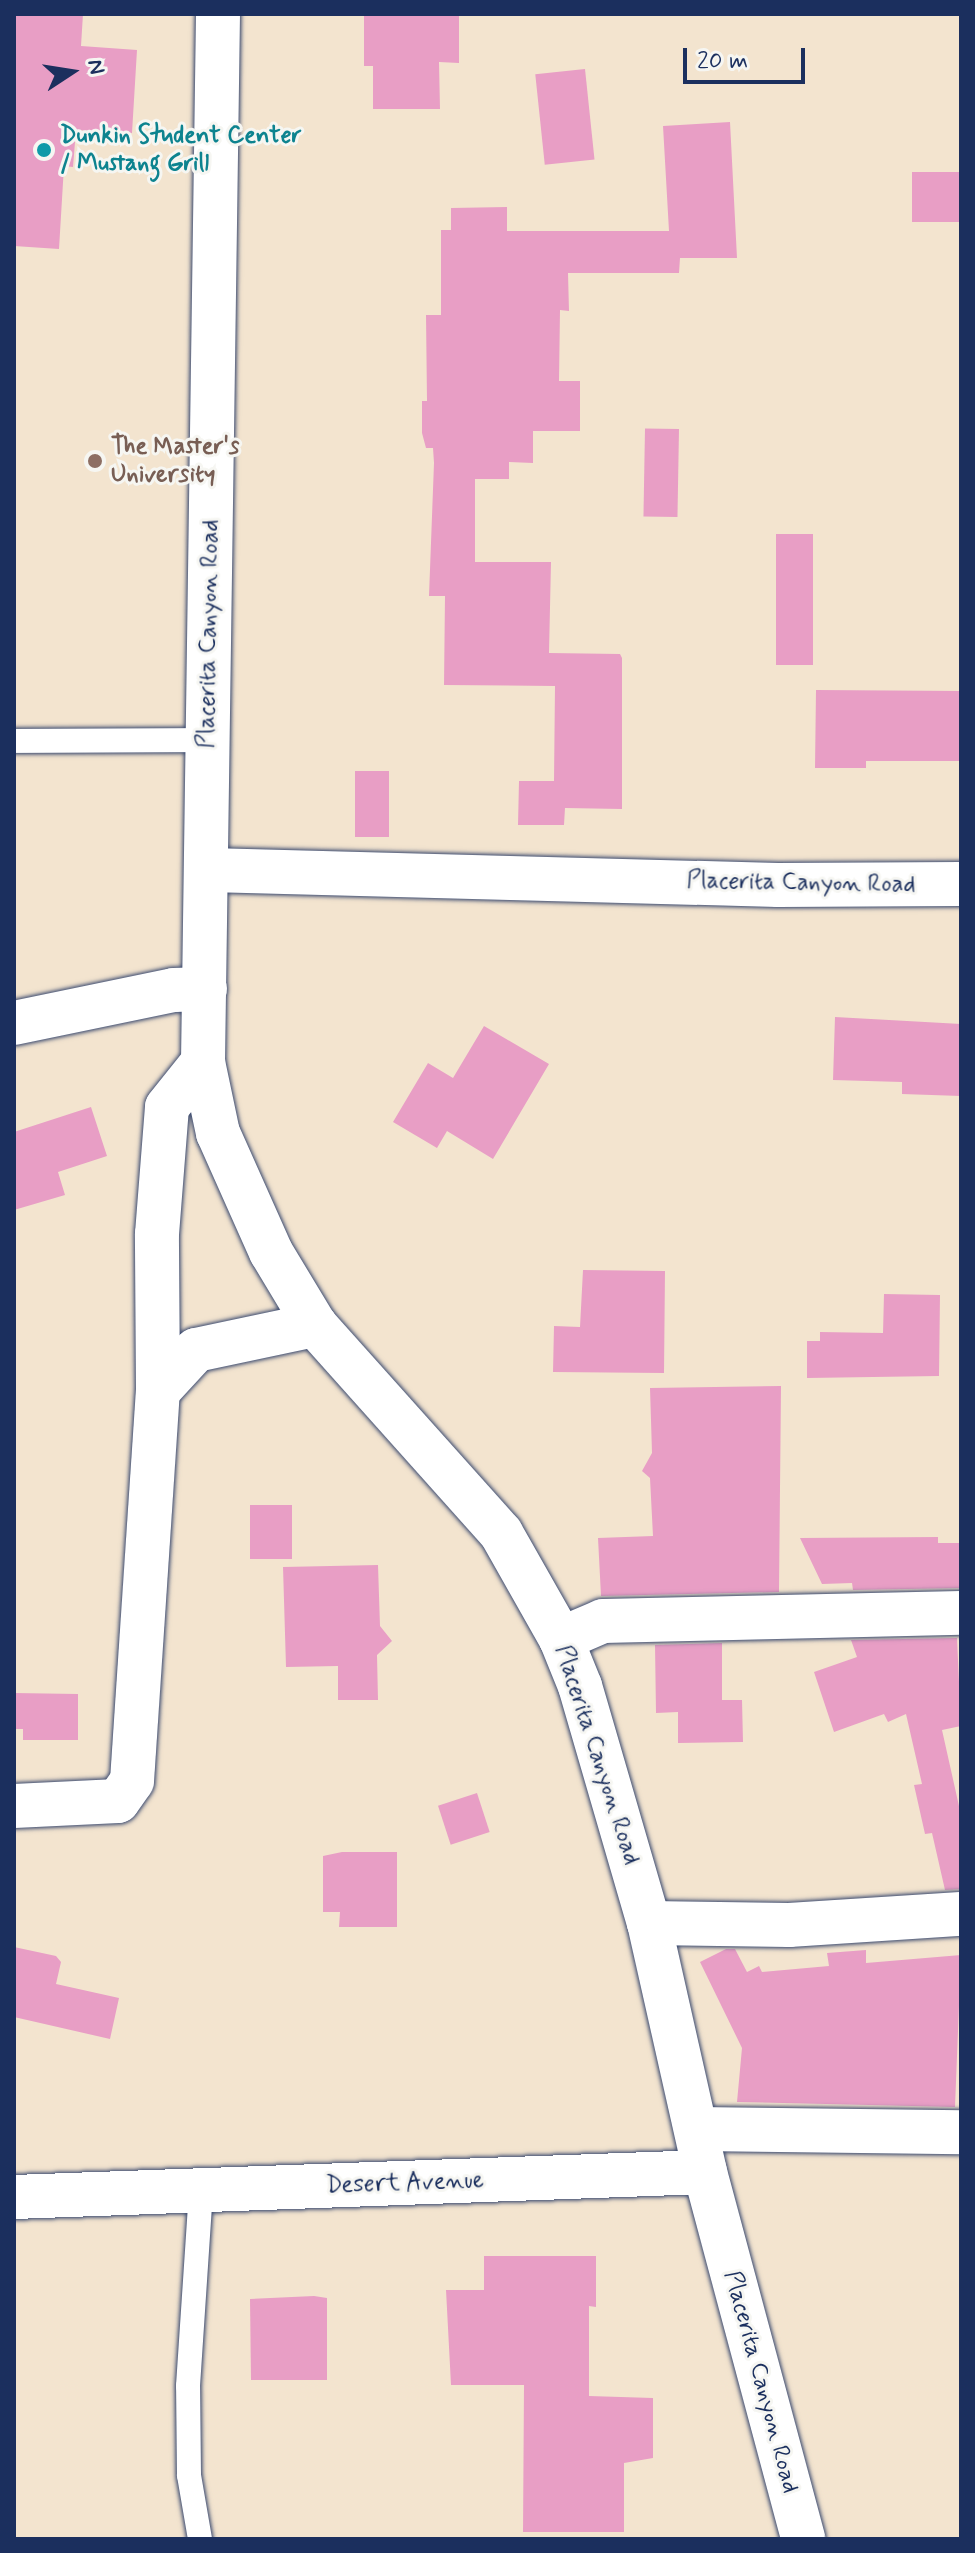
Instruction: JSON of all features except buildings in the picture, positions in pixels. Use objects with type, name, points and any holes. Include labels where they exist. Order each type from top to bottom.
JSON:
[{"type":"street","name":"Placerita Canyon Road","points":[[218,14],[207,740],[209,870],[203,1062],[218,1133],[236,1180],[315,1325],[501,1533],[561,1639],[588,1710],[649,1923],[698,2129],[705,2172],[803,2539]]},
{"type":"street","name":"Placerita Canyon Road","points":[[209,870],[778,885],[961,884]]},
{"type":"street","points":[[14,1023],[174,990],[205,989]]},
{"type":"street","points":[[14,1806],[118,1801],[132,1781],[158,1391],[157,1234],[167,1107],[203,1062]]},
{"type":"street","points":[[158,1391],[196,1350],[315,1325]]},
{"type":"street","points":[[561,1639],[603,1621],[961,1613]]},
{"type":"street","points":[[649,1923],[789,1925],[961,1914]]},
{"type":"street","points":[[698,2129],[961,2132]]},
{"type":"street","name":"Desert Avenue","points":[[14,2197],[705,2172]]},
{"type":"lane","points":[[14,741],[207,740]]},
{"type":"lane","points":[[200,2539],[189,2475],[188,2386],[201,2190]]},
{"type":"place","name":"Dunkin Student Center / Mustang Grill","points":[[44,150]]},
{"type":"place","name":"The Master's University","points":[[95,461]]}]
